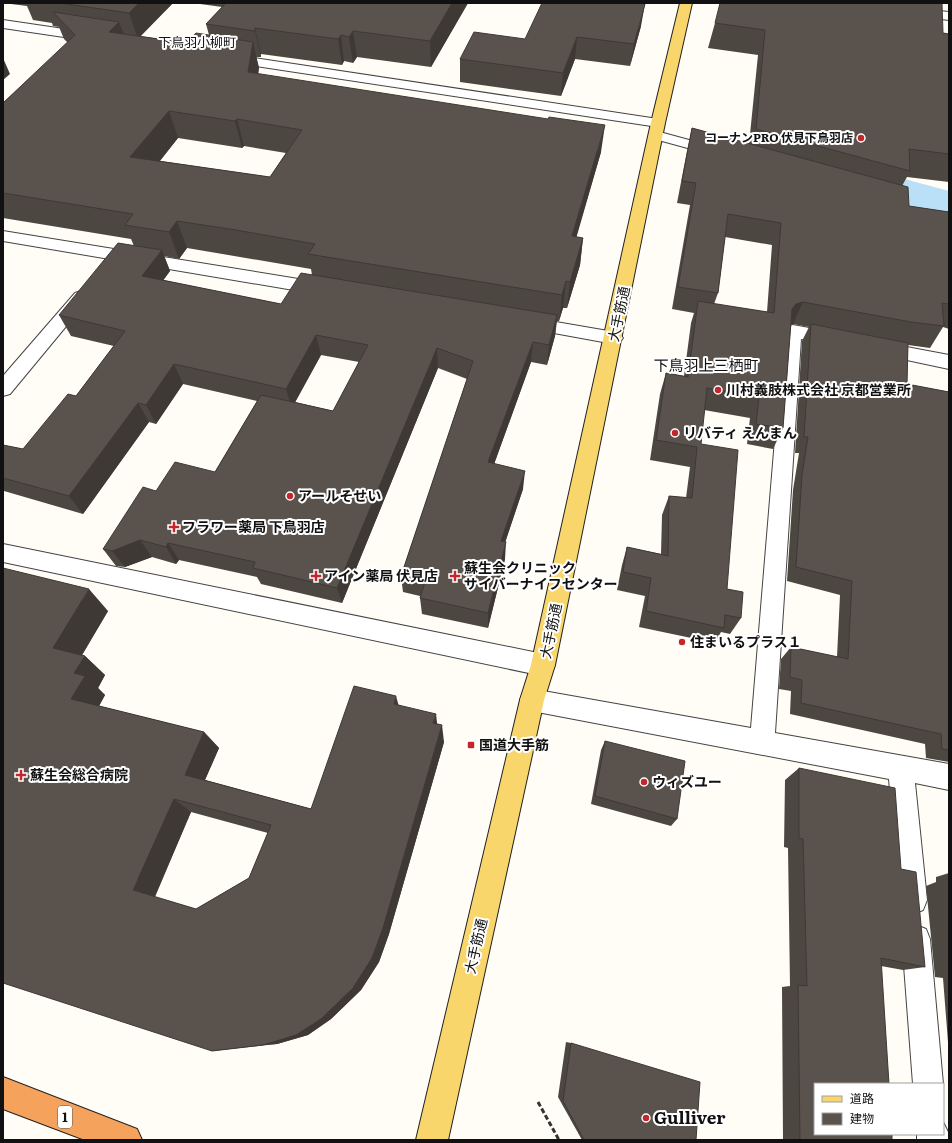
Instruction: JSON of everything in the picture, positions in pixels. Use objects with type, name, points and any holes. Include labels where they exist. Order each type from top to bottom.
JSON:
[{"type":"highway","name":"1","points":[[3,1093],[126,1140]]},
{"type":"main road","name":"大手筋通","points":[[432,1140],[532,700],[544,665],[657,129],[686,3]]},
{"type":"street","points":[[904,11],[949,16]]},
{"type":"street","points":[[3,24],[105,40]]},
{"type":"street","points":[[214,56],[657,129],[730,156]]},
{"type":"street","points":[[3,236],[111,261],[337,291]]},
{"type":"street","points":[[3,389],[91,285]]},
{"type":"street","points":[[510,320],[614,338]]},
{"type":"street","points":[[762,743],[794,331],[949,362]]},
{"type":"street","points":[[3,553],[544,665]]},
{"type":"street","points":[[532,700],[949,777]]},
{"type":"street","points":[[901,768],[928,1083]]},
{"type":"path","points":[[538,1102],[559,1140]]},
{"type":"building","points":[[60,3],[139,3],[129,13]]},
{"type":"building","points":[[226,3],[452,3],[430,41],[353,31],[349,37],[341,35],[338,39],[255,28],[255,31],[206,24]]},
{"type":"building","points":[[542,3],[645,4],[634,44],[577,37],[563,73],[460,59],[474,32],[525,39]]},
{"type":"building","points":[[720,3],[942,3],[943,33],[949,34],[949,154],[909,149],[910,171],[756,129],[765,30],[715,23]]},
{"type":"building","points":[[53,12],[119,22],[109,32],[187,43],[196,33],[253,42],[248,72],[548,119],[549,117],[605,125],[572,236],[583,238],[570,282],[566,281],[562,295],[308,254],[315,244],[236,230],[177,221],[169,232],[125,225],[133,214],[3,193],[3,103],[75,35]],"holes":[[[169,111],[235,121],[237,119],[302,130],[270,177],[130,157]]]},
{"type":"building","points":[[692,128],[908,187],[909,206],[949,212],[949,304],[942,303],[944,326],[911,322],[803,302],[796,304],[792,309],[783,428],[756,424],[759,397],[707,388],[701,444],[738,450],[727,589],[743,592],[741,618],[725,615],[724,628],[646,611],[651,578],[623,572],[627,547],[668,556],[669,496],[692,498],[697,447],[656,440],[666,373],[688,377],[698,301],[774,313],[781,223],[728,214],[718,293],[678,287],[696,183],[682,181]]},
{"type":"building","points":[[118,243],[162,250],[142,276],[281,304],[301,273],[557,315],[549,345],[533,342],[488,462],[525,471],[501,541],[506,542],[488,613],[420,598],[425,582],[401,576],[473,361],[437,348],[337,588],[253,568],[255,562],[168,543],[166,547],[140,540],[112,551],[103,549],[143,487],[156,491],[175,462],[215,472],[261,395],[333,411],[368,345],[316,335],[286,389],[174,364],[146,405],[138,403],[69,496],[3,478],[3,445],[23,449],[68,394],[76,396],[125,331],[59,315]]},
{"type":"building","points":[[811,324],[908,343],[907,384],[949,392],[949,750],[942,749],[941,734],[801,703],[802,680],[790,677],[791,647],[848,659],[852,581],[796,567],[802,475],[808,437],[804,437]]},
{"type":"building","points":[[3,568],[89,589],[53,648],[85,656],[74,673],[85,676],[71,699],[204,732],[185,775],[311,809],[354,686],[396,696],[394,704],[436,714],[433,723],[442,725],[383,928],[372,958],[353,988],[321,1019],[296,1035],[263,1045],[212,1051],[3,983]],"holes":[[[174,799],[271,825],[249,878],[196,909],[133,890]]]},
{"type":"building","name":"ウィズユー","points":[[605,741],[685,761],[677,819],[595,796]]},
{"type":"building","points":[[799,768],[895,788],[901,869],[916,872],[925,967],[881,958],[889,1083],[814,1083],[814,1135],[892,1135],[892,1140],[800,1140],[798,985],[807,986],[803,839],[799,838]]},
{"type":"building","points":[[571,1043],[700,1082],[696,1140],[584,1140],[563,1101]]},
{"type":"waterway","points":[[830,171],[949,204]]},
{"type":"place","name":"コーナンPRO 伏見下鳥羽店","points":[[861,138]]},
{"type":"place","name":"川村義肢株式会社 京都営業所","points":[[718,390]]},
{"type":"place","name":"リバティ えんまん","points":[[675,433]]},
{"type":"place","name":"アールそせい","points":[[290,496]]},
{"type":"place","name":"フラワー薬局 下鳥羽店","points":[[174,527]]},
{"type":"place","name":"アイン薬局 伏見店","points":[[316,576]]},
{"type":"place","name":"蘇生会クリニック サイバーナイフセンター","points":[[455,576]]},
{"type":"place","name":"住まいるプラス１","points":[[682,642]]},
{"type":"place","name":"国道大手筋","points":[[471,745]]},
{"type":"place","name":"蘇生会総合病院","points":[[21,775]]},
{"type":"place","name":"ウィズユー","points":[[644,782]]},
{"type":"place","name":"Gulliver","points":[[646,1118]]},
{"type":"district","name":"下鳥羽小柳町","points":[[197,42]]},
{"type":"district","name":"下鳥羽上三栖町","points":[[706,366]]}]
